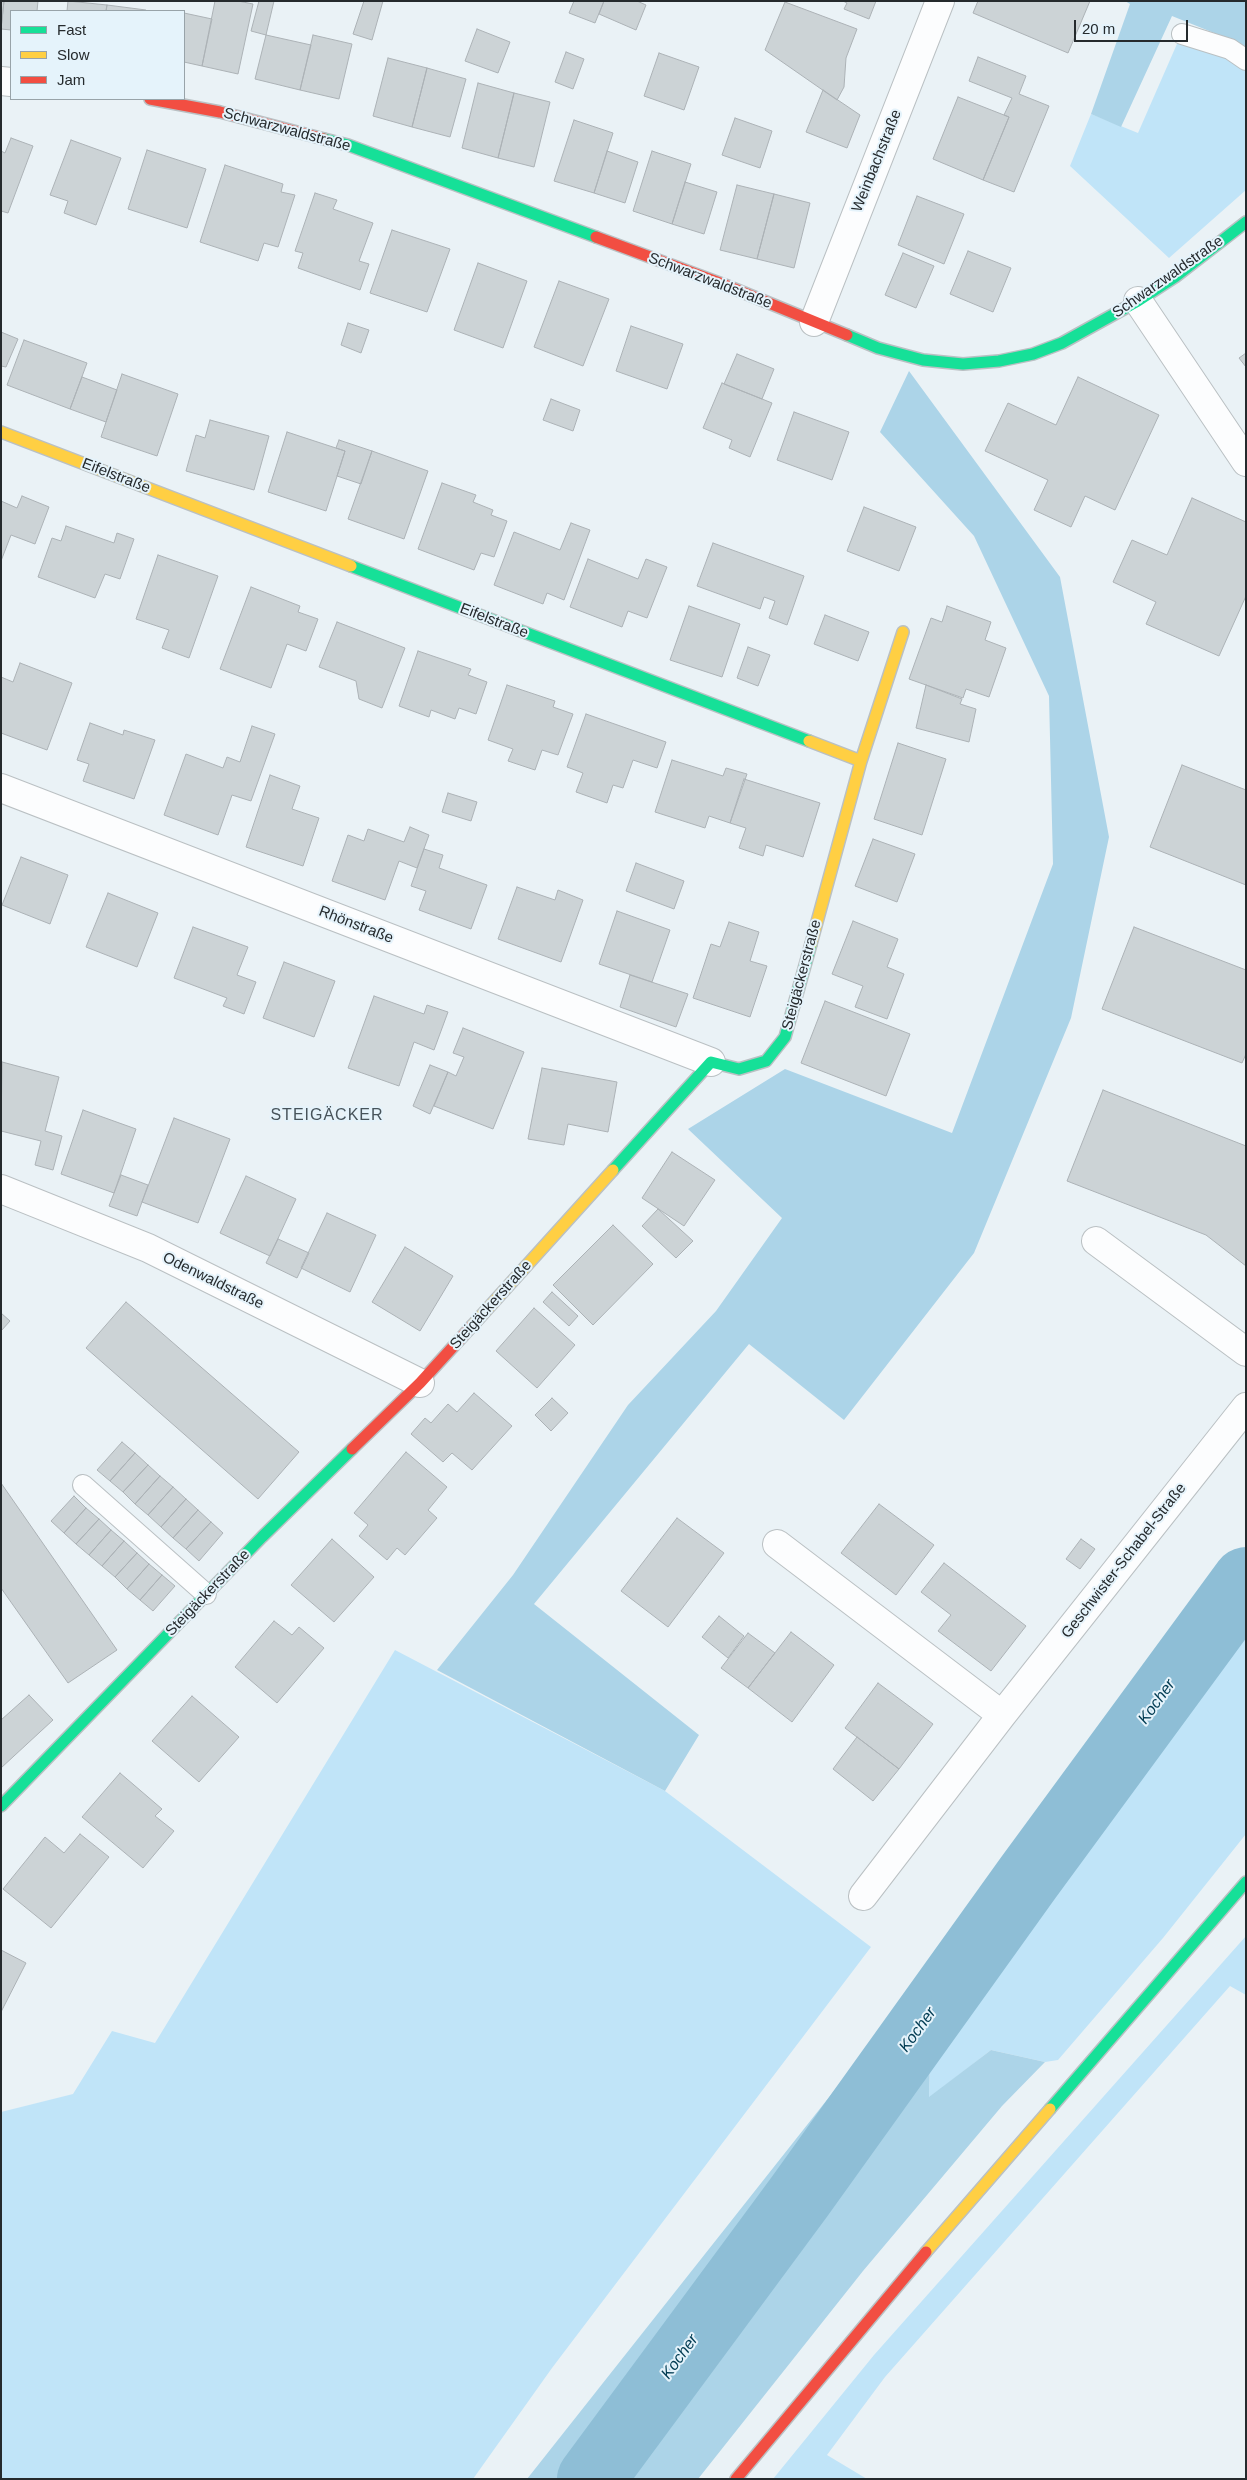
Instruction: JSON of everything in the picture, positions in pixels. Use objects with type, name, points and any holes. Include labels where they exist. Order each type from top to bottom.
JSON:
[{"type":"street","name":"Weinbachstraße","points":[[814,322],[940,1]]},
{"type":"street","name":"Schwarzwaldstraße","points":[[155,100],[220,112],[348,145],[725,285],[878,348],[923,360],[972,363],[999,361],[1033,354],[1062,343],[1138,301],[1175,276],[1246,222]]},
{"type":"street","points":[[1138,301],[1246,462]]},
{"type":"street","name":"Eifelstraße","points":[[1,432],[861,761]]},
{"type":"street","points":[[861,761],[903,632]]},
{"type":"street","name":"Steigäckerstraße","points":[[1,1806],[206,1594],[420,1383],[711,1062],[739,1069],[766,1062],[785,1037],[861,761]]},
{"type":"street","name":"Rhönstraße","points":[[1,788],[711,1062]]},
{"type":"street","name":"Odenwaldstraße","points":[[1,1189],[148,1248],[420,1383]]},
{"type":"street","points":[[1096,1241],[1246,1352]]},
{"type":"street","name":"Geschwister-Schabel-Straße","points":[[863,1896],[1002,1715],[1246,1407]]},
{"type":"street","points":[[777,1544],[1002,1715]]},
{"type":"street","points":[[736,2479],[889,2295],[1246,1882]]},
{"type":"lane","points":[[1182,34],[1230,50],[1246,60]]},
{"type":"lane","points":[[83,1485],[206,1594]]},
{"type":"shaded area","points":[[1125,1],[1246,1],[1246,48],[1234,41],[1172,16],[1121,127],[1091,114],[1130,4]]},
{"type":"shaded area","points":[[1180,37],[1246,64],[1246,190],[1169,258],[1070,166],[1091,114],[1138,133]]},
{"type":"shaded area","points":[[909,371],[1060,577],[1109,837],[1071,1018],[974,1253],[844,1420],[749,1344],[534,1604],[699,1735],[665,1791],[437,1670],[513,1575],[628,1405],[716,1311],[782,1218],[688,1129],[785,1069],[952,1133],[1053,864],[1049,696],[974,536],[880,432]]},
{"type":"shaded area","points":[[1246,1570],[1246,1581],[1028,1878],[1024,1915],[930,2057],[929,2097],[991,2050],[1045,2062],[1002,2106],[863,2271],[698,2479],[527,2479]]},
{"type":"shaded area","points":[[1246,1624],[1246,1834],[1163,1938],[1058,2060],[1045,2062],[991,2050],[929,2098],[930,2057],[1024,1915]]},
{"type":"shaded area","points":[[395,1650],[665,1791],[871,1947],[552,2368],[473,2479],[1,2479],[1,2112],[73,2094],[112,2031],[155,2043]]},
{"type":"shaded area","points":[[1246,1936],[1246,1995],[1230,1986],[885,2377],[827,2455],[867,2479],[773,2479],[874,2355]]},
{"type":"building","points":[[1,1],[4,1],[1,29]]},
{"type":"building","points":[[4,1],[38,1],[37,10],[10,10],[10,30],[1,29]]},
{"type":"building","points":[[68,1],[107,5],[106,10],[67,10]]},
{"type":"building","points":[[215,1],[238,1],[253,4],[238,74],[202,66]]},
{"type":"building","points":[[259,1],[274,1],[266,35],[251,31]]},
{"type":"building","points":[[364,1],[383,1],[372,40],[353,34]]},
{"type":"building","points":[[574,1],[604,1],[595,23],[569,13]]},
{"type":"building","points":[[604,1],[637,1],[646,5],[636,30],[599,14]]},
{"type":"building","points":[[843,1],[876,1],[869,19],[844,9],[847,3]]},
{"type":"building","points":[[978,1],[1090,1],[1068,53],[973,13]]},
{"type":"building","points":[[785,2],[857,29],[846,58],[844,87],[837,100],[765,50]]},
{"type":"building","points":[[107,5],[146,10],[106,10]]},
{"type":"building","points":[[185,13],[212,19],[202,66],[185,62]]},
{"type":"building","points":[[477,29],[510,42],[498,73],[465,61]]},
{"type":"building","points":[[266,35],[311,45],[300,90],[255,79]]},
{"type":"building","points":[[313,35],[352,44],[339,99],[300,90]]},
{"type":"building","points":[[566,52],[584,59],[573,89],[555,82]]},
{"type":"building","points":[[659,53],[699,67],[684,110],[644,96]]},
{"type":"building","points":[[978,57],[1026,76],[1019,94],[1049,106],[1014,192],[983,180],[1009,117],[1004,115],[1012,98],[969,81]]},
{"type":"building","points":[[388,58],[427,68],[412,127],[373,116]]},
{"type":"building","points":[[427,68],[466,79],[450,137],[412,127]]},
{"type":"building","points":[[478,83],[514,93],[498,158],[462,148]]},
{"type":"building","points":[[823,90],[860,115],[847,148],[806,132]]},
{"type":"building","points":[[514,93],[550,102],[534,167],[498,158]]},
{"type":"building","points":[[958,97],[1009,117],[983,180],[933,159]]},
{"type":"building","points":[[735,118],[772,131],[760,168],[722,155]]},
{"type":"building","points":[[574,120],[613,133],[594,193],[554,181]]},
{"type":"building","points":[[11,138],[33,146],[8,213],[1,211],[1,151],[5,153]]},
{"type":"building","points":[[71,140],[121,158],[96,225],[64,213],[68,201],[50,195]]},
{"type":"building","points":[[147,150],[206,169],[187,228],[128,209]]},
{"type":"building","points":[[607,151],[638,162],[625,203],[594,193]]},
{"type":"building","points":[[652,151],[691,164],[672,224],[633,211]]},
{"type":"building","points":[[225,165],[283,184],[281,192],[295,195],[278,247],[264,243],[258,261],[200,242]]},
{"type":"building","points":[[685,182],[717,192],[704,234],[672,224]]},
{"type":"building","points":[[737,185],[774,194],[757,259],[720,250]]},
{"type":"building","points":[[315,193],[337,200],[333,209],[373,223],[359,261],[369,264],[360,290],[298,268],[303,253],[295,251]]},
{"type":"building","points":[[774,194],[810,203],[794,268],[757,259]]},
{"type":"building","points":[[917,196],[964,214],[944,264],[898,245]]},
{"type":"building","points":[[392,230],[450,249],[427,312],[370,293]]},
{"type":"building","points":[[968,251],[1011,268],[993,312],[950,294]]},
{"type":"building","points":[[903,253],[934,266],[916,308],[885,295]]},
{"type":"building","points":[[478,263],[527,281],[503,348],[454,330]]},
{"type":"building","points":[[559,281],[609,299],[583,366],[534,347]]},
{"type":"building","points":[[348,323],[369,330],[361,353],[341,345]]},
{"type":"building","points":[[631,326],[683,344],[667,389],[616,371]]},
{"type":"building","points":[[1,332],[18,339],[6,367],[1,366]]},
{"type":"building","points":[[24,340],[87,363],[70,409],[7,385]]},
{"type":"building","points":[[1246,353],[1246,367],[1239,358]]},
{"type":"building","points":[[737,354],[774,369],[762,399],[724,384]]},
{"type":"building","points":[[122,374],[178,394],[157,456],[101,437]]},
{"type":"building","points":[[82,377],[117,390],[106,422],[70,409]]},
{"type":"building","points":[[1078,377],[1159,415],[1115,510],[1085,496],[1071,527],[1034,510],[1048,480],[985,451],[1008,403],[1056,425]]},
{"type":"building","points":[[722,383],[772,403],[750,457],[729,448],[732,440],[703,428]]},
{"type":"building","points":[[551,399],[580,410],[573,431],[543,420]]},
{"type":"building","points":[[794,412],[849,432],[832,480],[777,460]]},
{"type":"building","points":[[210,420],[269,436],[254,490],[186,471],[196,435],[205,438]]},
{"type":"building","points":[[287,432],[345,451],[326,511],[268,492]]},
{"type":"building","points":[[339,440],[372,451],[361,484],[337,476],[345,451],[336,448]]},
{"type":"building","points":[[372,451],[428,471],[404,539],[348,519]]},
{"type":"building","points":[[442,483],[476,495],[473,502],[493,510],[491,515],[507,521],[494,557],[481,553],[474,570],[418,549]]},
{"type":"building","points":[[22,496],[49,507],[35,544],[11,535],[1,561],[1,501],[17,508]]},
{"type":"building","points":[[1192,498],[1246,522],[1246,596],[1219,656],[1146,624],[1156,602],[1113,582],[1132,540],[1167,555]]},
{"type":"building","points":[[864,507],[916,527],[899,571],[847,551]]},
{"type":"building","points":[[571,523],[590,530],[564,600],[547,593],[543,604],[494,585],[514,532],[560,550]]},
{"type":"building","points":[[66,526],[114,543],[117,533],[134,539],[120,579],[105,574],[95,598],[38,577],[52,538],[61,541]]},
{"type":"building","points":[[713,543],[804,576],[787,625],[769,618],[775,601],[764,597],[760,609],[697,586]]},
{"type":"building","points":[[158,555],[218,576],[189,658],[162,648],[169,630],[136,619]]},
{"type":"building","points":[[588,559],[638,579],[646,559],[667,567],[647,618],[628,611],[622,627],[570,607]]},
{"type":"building","points":[[251,587],[300,606],[298,612],[318,619],[306,651],[287,644],[271,688],[220,669]]},
{"type":"building","points":[[689,606],[740,624],[722,677],[670,660]]},
{"type":"building","points":[[947,606],[991,622],[985,640],[1006,648],[989,697],[966,689],[963,698],[909,679],[931,618],[942,622]]},
{"type":"building","points":[[825,615],[869,632],[858,661],[814,644]]},
{"type":"building","points":[[337,622],[405,648],[382,708],[359,699],[356,681],[319,667]]},
{"type":"building","points":[[748,647],[770,655],[758,686],[737,678]]},
{"type":"building","points":[[418,651],[471,669],[468,675],[487,682],[476,714],[459,708],[455,719],[431,710],[429,717],[399,706]]},
{"type":"building","points":[[20,663],[72,683],[47,750],[1,733],[1,677],[13,682]]},
{"type":"building","points":[[507,685],[555,701],[553,707],[573,714],[558,755],[542,750],[535,770],[508,761],[513,749],[488,740]]},
{"type":"building","points":[[926,685],[962,699],[960,704],[976,709],[969,742],[916,728]]},
{"type":"building","points":[[586,714],[666,742],[657,768],[633,760],[623,788],[613,785],[607,803],[576,792],[583,773],[567,767]]},
{"type":"building","points":[[90,723],[123,735],[124,730],[155,740],[134,799],[83,781],[89,764],[77,760]]},
{"type":"building","points":[[252,726],[275,734],[251,801],[232,795],[218,835],[164,815],[186,754],[223,768],[227,757],[240,762]]},
{"type":"building","points":[[898,743],[946,759],[922,835],[874,819]]},
{"type":"building","points":[[672,760],[723,776],[726,768],[747,774],[730,823],[709,816],[705,828],[655,812]]},
{"type":"building","points":[[1182,765],[1246,790],[1246,885],[1150,847]]},
{"type":"building","points":[[270,775],[300,786],[292,809],[319,818],[303,866],[246,847]]},
{"type":"building","points":[[744,779],[820,803],[803,857],[766,845],[763,856],[739,848],[746,828],[730,823]]},
{"type":"building","points":[[448,793],[477,802],[471,821],[442,812]]},
{"type":"building","points":[[410,827],[429,835],[417,868],[399,861],[385,900],[332,881],[348,835],[364,841],[368,829],[404,842]]},
{"type":"building","points":[[873,839],[915,854],[897,902],[855,886]]},
{"type":"building","points":[[424,849],[443,855],[439,868],[487,885],[471,929],[419,910],[426,891],[411,886]]},
{"type":"building","points":[[21,857],[68,875],[50,924],[2,905]]},
{"type":"building","points":[[636,863],[684,881],[674,909],[626,891]]},
{"type":"building","points":[[517,887],[555,900],[558,890],[583,900],[561,962],[498,939]]},
{"type":"building","points":[[108,893],[158,913],[137,967],[86,947]]},
{"type":"building","points":[[617,911],[670,930],[652,982],[599,964]]},
{"type":"building","points":[[853,921],[898,939],[887,967],[904,974],[887,1019],[855,1007],[863,986],[832,974]]},
{"type":"building","points":[[729,922],[759,932],[750,961],[767,966],[750,1017],[693,998],[711,944],[720,947]]},
{"type":"building","points":[[193,927],[248,947],[237,975],[256,982],[244,1014],[223,1006],[227,998],[174,978]]},
{"type":"building","points":[[1134,927],[1246,970],[1246,1054],[1242,1063],[1102,1009]]},
{"type":"building","points":[[284,962],[335,981],[314,1037],[263,1018]]},
{"type":"building","points":[[630,975],[688,994],[676,1027],[620,1007]]},
{"type":"building","points":[[374,996],[424,1014],[427,1005],[448,1012],[434,1050],[414,1042],[399,1086],[348,1068]]},
{"type":"building","points":[[825,1001],[910,1034],[886,1096],[801,1063]]},
{"type":"building","points":[[463,1028],[524,1052],[493,1129],[434,1106],[448,1072],[456,1076],[464,1057],[453,1053]]},
{"type":"building","points":[[2,1062],[59,1077],[45,1131],[62,1136],[53,1170],[35,1165],[41,1141],[1,1131]]},
{"type":"building","points":[[430,1065],[448,1072],[430,1114],[413,1106]]},
{"type":"building","points":[[542,1068],[617,1082],[608,1132],[568,1124],[564,1145],[528,1139]]},
{"type":"building","points":[[1103,1090],[1246,1146],[1246,1266],[1206,1235],[1067,1181]]},
{"type":"building","points":[[83,1110],[136,1129],[114,1193],[61,1174]]},
{"type":"building","points":[[174,1118],[230,1139],[198,1223],[142,1202]]},
{"type":"building","points":[[672,1152],[715,1180],[684,1226],[642,1198]]},
{"type":"building","points":[[121,1175],[148,1185],[137,1216],[109,1206]]},
{"type":"building","points":[[246,1176],[296,1199],[270,1256],[220,1233]]},
{"type":"building","points":[[658,1209],[693,1241],[676,1258],[642,1226]]},
{"type":"building","points":[[327,1213],[376,1235],[350,1292],[301,1268]]},
{"type":"building","points":[[613,1225],[653,1264],[593,1325],[553,1285]]},
{"type":"building","points":[[278,1239],[309,1253],[297,1278],[266,1263]]},
{"type":"building","points":[[405,1247],[453,1276],[420,1331],[372,1302]]},
{"type":"building","points":[[552,1292],[578,1316],[569,1326],[543,1302]]},
{"type":"building","points":[[126,1302],[299,1452],[258,1499],[86,1348]]},
{"type":"building","points":[[534,1308],[575,1345],[537,1388],[496,1351]]},
{"type":"building","points":[[1,1313],[10,1321],[1,1331]]},
{"type":"building","points":[[474,1393],[512,1426],[472,1470],[452,1453],[443,1462],[411,1434],[425,1418],[431,1423],[448,1404],[457,1412]]},
{"type":"building","points":[[552,1398],[568,1413],[551,1431],[535,1415]]},
{"type":"building","points":[[122,1442],[135,1453],[110,1481],[97,1470]]},
{"type":"building","points":[[406,1452],[447,1487],[428,1510],[437,1518],[405,1555],[397,1548],[387,1560],[359,1536],[368,1525],[354,1513]]},
{"type":"building","points":[[135,1453],[148,1465],[123,1492],[110,1481]]},
{"type":"building","points":[[148,1465],[160,1476],[135,1504],[123,1492]]},
{"type":"building","points":[[160,1476],[173,1487],[148,1515],[135,1504]]},
{"type":"building","points":[[1,1483],[117,1650],[68,1683],[1,1588]]},
{"type":"building","points":[[173,1487],[186,1499],[161,1527],[148,1515]]},
{"type":"building","points":[[74,1496],[86,1508],[64,1533],[51,1521]]},
{"type":"building","points":[[186,1499],[198,1510],[173,1538],[161,1527]]},
{"type":"building","points":[[879,1504],[934,1545],[896,1595],[841,1553]]},
{"type":"building","points":[[86,1508],[99,1519],[76,1544],[64,1533]]},
{"type":"building","points":[[198,1510],[211,1522],[186,1549],[173,1538]]},
{"type":"building","points":[[677,1518],[724,1553],[668,1627],[621,1591]]},
{"type":"building","points":[[99,1519],[111,1530],[89,1555],[76,1544]]},
{"type":"building","points":[[211,1522],[223,1533],[199,1561],[186,1549]]},
{"type":"building","points":[[111,1530],[124,1541],[102,1566],[89,1555]]},
{"type":"building","points":[[332,1539],[374,1577],[334,1622],[291,1585]]},
{"type":"building","points":[[1081,1539],[1095,1549],[1080,1569],[1066,1559]]},
{"type":"building","points":[[124,1541],[137,1553],[115,1577],[102,1566]]},
{"type":"building","points":[[137,1553],[149,1564],[127,1589],[115,1577]]},
{"type":"building","points":[[944,1563],[1026,1626],[991,1671],[938,1631],[951,1615],[921,1592]]},
{"type":"building","points":[[149,1564],[162,1575],[140,1600],[127,1589]]},
{"type":"building","points":[[162,1575],[175,1586],[153,1611],[140,1600]]},
{"type":"building","points":[[719,1616],[744,1636],[728,1658],[702,1637]]},
{"type":"building","points":[[274,1621],[292,1635],[299,1627],[324,1648],[277,1703],[235,1667]]},
{"type":"building","points":[[791,1632],[834,1665],[792,1722],[748,1688]]},
{"type":"building","points":[[748,1633],[775,1653],[748,1688],[721,1668]]},
{"type":"building","points":[[878,1683],[933,1724],[899,1769],[845,1728]]},
{"type":"building","points":[[29,1695],[53,1720],[1,1768],[1,1720]]},
{"type":"building","points":[[192,1696],[239,1737],[199,1782],[152,1741]]},
{"type":"building","points":[[857,1737],[899,1769],[873,1801],[833,1769]]},
{"type":"building","points":[[120,1773],[162,1809],[155,1816],[174,1831],[143,1868],[82,1817]]},
{"type":"building","points":[[80,1834],[109,1857],[51,1928],[3,1889],[45,1837],[64,1853]]},
{"type":"building","points":[[1,1950],[26,1963],[1,2012]]},
{"type":"waterway","name":"Kocher","points":[[591,2479],[800,2196],[1028,1878],[1246,1581]]},
{"type":"traffic: fast","points":[[324,139],[348,145],[596,237]]},
{"type":"traffic: fast","points":[[847,335],[878,348],[923,360],[963,364],[999,361],[1033,354],[1062,343],[1138,301],[1175,277],[1246,222]]},
{"type":"traffic: fast","points":[[351,566],[809,741]]},
{"type":"traffic: fast","points":[[613,1170],[711,1062],[739,1069],[766,1061],[785,1037],[811,944]]},
{"type":"traffic: fast","points":[[1,1806],[262,1537],[352,1449]]},
{"type":"traffic: fast","points":[[1050,2109],[1246,1882]]},
{"type":"traffic: slow","points":[[1,432],[351,566]]},
{"type":"traffic: slow","points":[[809,741],[861,761],[903,632]]},
{"type":"traffic: slow","points":[[811,944],[861,761]]},
{"type":"traffic: slow","points":[[472,1326],[613,1170]]},
{"type":"traffic: slow","points":[[926,2252],[1050,2109]]},
{"type":"traffic: jam","points":[[155,100],[220,112],[324,139]]},
{"type":"traffic: jam","points":[[596,237],[725,285],[847,335]]},
{"type":"traffic: jam","points":[[352,1449],[420,1383],[472,1326]]},
{"type":"traffic: jam","points":[[736,2479],[926,2252]]},
{"type":"district","name":"STEIGÄCKER","points":[[327,1116]]}]
